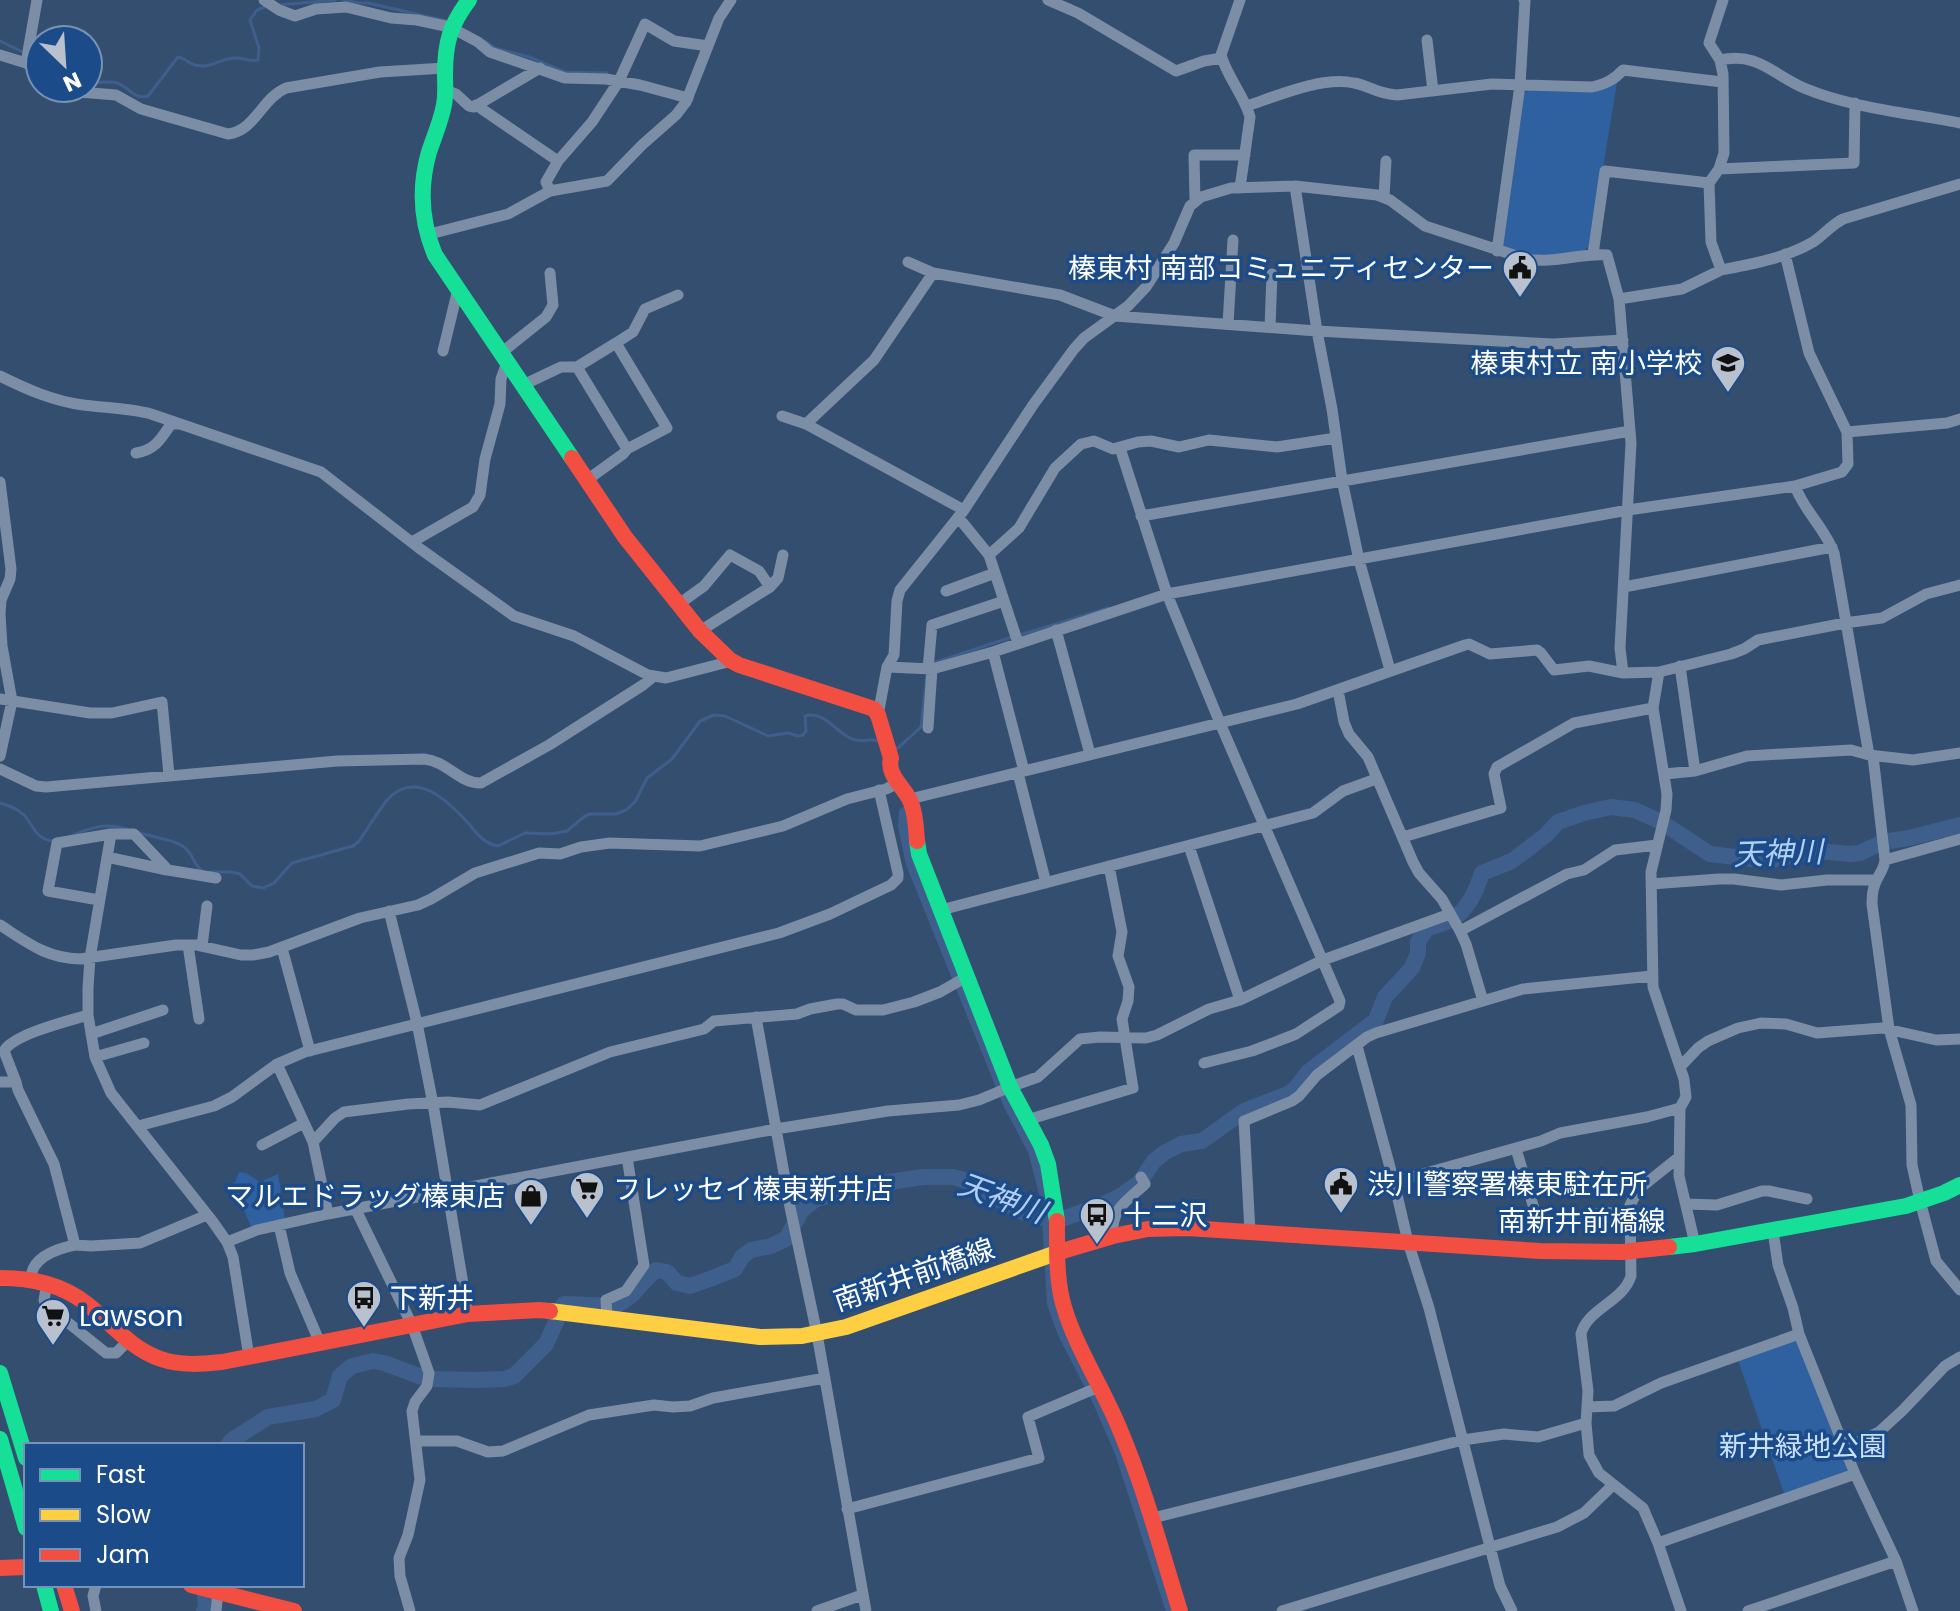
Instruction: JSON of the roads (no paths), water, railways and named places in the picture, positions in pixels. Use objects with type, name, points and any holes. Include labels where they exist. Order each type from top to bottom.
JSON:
[{"type":"main road","points":[[469,0],[450,27],[446,90],[426,164],[423,206],[426,235],[435,255],[625,537],[700,631],[739,665],[874,709],[878,715],[891,758],[889,765],[910,799],[914,812],[919,854],[1010,1087],[1048,1164],[1058,1222],[1057,1253],[1063,1305],[1094,1389],[1121,1431],[1153,1518],[1180,1611]]},
{"type":"main road","name":"南新井前橋線","points":[[0,1278],[39,1281],[70,1292],[146,1353],[174,1363],[204,1365],[468,1314],[539,1310],[760,1337],[817,1334],[875,1319],[1057,1253],[1129,1232],[1166,1229],[1250,1232],[1540,1251],[1630,1252],[1773,1231],[1906,1206],[1960,1185]]},
{"type":"main road","points":[[0,1373],[24,1451]]},
{"type":"main road","points":[[0,1439],[7,1483],[24,1523]]},
{"type":"main road","points":[[0,1568],[24,1567]]},
{"type":"main road","points":[[45,1587],[51,1611]]},
{"type":"main road","points":[[65,1587],[72,1611]]},
{"type":"main road","points":[[198,1587],[294,1611]]},
{"type":"street","points":[[33,24],[37,0]]},
{"type":"street","points":[[264,0],[295,16],[316,9],[346,7],[450,27],[490,52],[565,78],[619,81],[688,98]]},
{"type":"street","points":[[426,235],[508,214],[550,191],[607,181],[676,115],[688,98],[719,18],[731,0]]},
{"type":"street","points":[[1048,0],[1078,13],[1176,71],[1222,58]]},
{"type":"street","points":[[1240,0],[1222,58],[1247,106],[1250,122],[1240,188]]},
{"type":"street","points":[[1497,251],[1520,85],[1524,0]]},
{"type":"street","points":[[1721,270],[1711,242],[1709,183],[1719,169],[1724,153],[1722,82],[1720,60],[1709,43],[1723,0]]},
{"type":"street","points":[[550,191],[546,182],[558,161],[592,122],[619,81],[645,24],[674,41],[708,46]]},
{"type":"street","points":[[1427,40],[1433,91]]},
{"type":"street","points":[[0,55],[24,62]]},
{"type":"street","points":[[1720,60],[1748,58],[1806,89],[1855,103],[1960,123]]},
{"type":"street","points":[[104,94],[116,95],[141,109],[228,134],[240,132],[268,100],[286,88],[380,72],[445,68]]},
{"type":"street","points":[[446,90],[456,94],[469,106],[476,105],[540,68]]},
{"type":"street","points":[[1247,106],[1303,87],[1339,82],[1397,95],[1492,84],[1592,87],[1616,79],[1623,70],[1722,82]]},
{"type":"street","points":[[1719,169],[1854,163],[1855,103]]},
{"type":"street","points":[[476,105],[558,161]]},
{"type":"street","points":[[878,715],[887,667],[894,655],[900,590],[961,513],[1074,349],[1115,316],[1158,271],[1195,201],[1194,155],[1245,155]]},
{"type":"street","points":[[1384,197],[1386,161]]},
{"type":"street","points":[[1593,254],[1605,171],[1709,183]]},
{"type":"street","points":[[1619,299],[1682,289],[1721,270],[1764,261],[1813,242],[1843,219],[1960,184]]},
{"type":"street","points":[[1195,201],[1231,188],[1295,186],[1384,197],[1425,226],[1526,259],[1543,262],[1593,254],[1607,255],[1619,299],[1631,443],[1620,648],[1623,673]]},
{"type":"street","points":[[1295,186],[1342,480],[1359,560],[1390,670]]},
{"type":"street","points":[[1228,324],[1233,240]]},
{"type":"street","points":[[887,667],[930,669],[993,652],[1167,594],[1628,510],[1795,486],[1842,472],[1848,464],[1847,432],[1809,353],[1785,254]]},
{"type":"street","points":[[908,262],[933,273],[1060,295],[1115,316],[1553,344],[1623,340]]},
{"type":"street","points":[[412,542],[473,507],[480,495],[485,459],[500,404],[504,358],[546,317],[553,305],[550,273]]},
{"type":"street","points":[[806,424],[874,360],[933,273]]},
{"type":"street","points":[[1270,327],[1272,274]]},
{"type":"street","points":[[443,351],[458,289]]},
{"type":"street","points":[[523,385],[561,367],[577,367],[633,332],[645,309],[678,295]]},
{"type":"street","points":[[587,480],[627,449],[667,428],[616,343]]},
{"type":"street","points":[[577,367],[627,449]]},
{"type":"street","points":[[0,376],[47,397],[81,405],[140,411],[321,472],[514,616],[574,636],[653,677],[666,678],[730,660]]},
{"type":"street","points":[[782,416],[806,424],[961,513],[989,555],[1018,643]]},
{"type":"street","points":[[1847,432],[1947,423],[1960,419]]},
{"type":"street","points":[[136,453],[156,446],[171,424],[179,424]]},
{"type":"street","points":[[1141,516],[1630,431]]},
{"type":"street","points":[[989,555],[1019,528],[1055,468],[1081,444],[1094,441],[1113,449],[1151,441],[1179,447],[1209,440],[1277,447],[1336,438]]},
{"type":"street","points":[[1120,448],[1167,594],[1340,1001],[1339,1006],[1296,1034],[1252,1051],[1204,1063]]},
{"type":"street","points":[[0,482],[11,569],[0,614],[6,700],[0,756]]},
{"type":"street","points":[[1795,486],[1800,500],[1832,547],[1871,755],[1885,860],[1883,871],[1873,888],[1872,904],[1889,1029],[1911,1105],[1912,1165],[1936,1261],[1960,1290]]},
{"type":"street","points":[[1624,587],[1832,547]]},
{"type":"street","points":[[679,604],[704,586],[730,555],[759,571],[770,587]]},
{"type":"street","points":[[700,631],[770,587],[778,578],[783,555]]},
{"type":"street","points":[[946,591],[995,573]]},
{"type":"street","points":[[910,799],[1297,704],[1469,644],[1490,654],[1537,650],[1554,670],[1589,666],[1623,673],[1659,672],[1731,654],[1758,640],[1882,618],[1926,594],[1960,585]]},
{"type":"street","points":[[928,728],[932,625],[1004,601]]},
{"type":"street","points":[[1056,630],[1090,754]]},
{"type":"street","points":[[993,652],[1046,883]]},
{"type":"street","points":[[1680,666],[1695,771]]},
{"type":"street","points":[[1659,672],[1653,708],[1667,794],[1652,864],[1652,976],[1686,1097],[1680,1108],[1679,1176],[1695,1244]]},
{"type":"street","points":[[0,769],[36,786],[46,787],[337,761],[424,759],[443,764],[470,783],[481,783],[549,745],[653,677]]},
{"type":"street","points":[[1338,690],[1349,734],[1368,757],[1419,873],[1442,899],[1460,931],[1483,1001]]},
{"type":"street","points":[[6,700],[90,713],[112,713],[162,702],[169,775]]},
{"type":"street","points":[[1403,837],[1501,808],[1494,770],[1574,723],[1653,708]]},
{"type":"street","points":[[1665,774],[1695,771],[1747,756],[1851,750],[1913,760],[1960,753]]},
{"type":"street","points":[[941,910],[1313,813],[1343,791],[1376,779]]},
{"type":"street","points":[[0,925],[49,955],[66,959],[188,945],[253,955],[282,948],[360,918],[418,905],[475,873],[539,853],[560,854],[610,843],[700,846],[783,826],[847,799],[898,783]]},
{"type":"street","points":[[138,1126],[214,1106],[232,1097],[277,1064],[310,1051],[779,933],[830,914],[891,885],[898,878],[879,790]]},
{"type":"street","points":[[111,834],[90,958],[88,1015],[95,1057],[111,1093],[227,1242],[233,1257],[249,1357]]},
{"type":"street","points":[[99,900],[48,891],[57,843],[111,834],[134,834],[168,870]]},
{"type":"street","points":[[1885,860],[1960,839]]},
{"type":"street","points":[[1460,931],[1567,874],[1584,870],[1615,850],[1657,845]]},
{"type":"street","points":[[1189,846],[1240,1000]]},
{"type":"street","points":[[107,857],[216,878]]},
{"type":"street","points":[[1027,1120],[1133,1088],[1122,1019],[1129,987],[1118,956],[1122,932],[1109,866]]},
{"type":"street","points":[[1651,884],[1719,879],[1781,885],[1827,880],[1876,880]]},
{"type":"street","points":[[202,946],[207,906]]},
{"type":"street","points":[[389,911],[417,1023],[433,1104],[468,1314]]},
{"type":"street","points":[[227,1242],[257,1230],[328,1214],[627,1157],[776,1129],[979,1100],[1045,1073],[1080,1039],[1146,1038],[1157,1035],[1323,960],[1450,914]]},
{"type":"street","points":[[188,945],[199,1019]]},
{"type":"street","points":[[282,948],[310,1051]]},
{"type":"street","points":[[313,1142],[344,1112],[408,1104],[448,1102],[480,1105],[610,1052],[704,1029],[714,1021],[797,1014],[837,1004],[856,1010],[883,1010],[940,992],[968,976]]},
{"type":"street","points":[[1250,1232],[1244,1121],[1292,1101],[1311,1081],[1367,1037],[1523,989],[1652,976]]},
{"type":"street","points":[[91,1034],[163,1010]]},
{"type":"street","points":[[75,1245],[54,1164],[18,1090],[4,1051],[8,1044],[88,1015]]},
{"type":"street","points":[[756,1017],[866,1611]]},
{"type":"street","points":[[1680,1067],[1708,1041],[1738,1028],[1761,1023],[1786,1024],[1817,1033],[1882,1028],[1936,1040],[1960,1039]]},
{"type":"street","points":[[95,1057],[144,1043]]},
{"type":"street","points":[[1357,1046],[1408,1242],[1429,1308],[1500,1586],[1512,1611]]},
{"type":"street","points":[[277,1064],[313,1142],[328,1214]]},
{"type":"street","points":[[0,1082],[16,1082]]},
{"type":"street","points":[[1394,1182],[1516,1149],[1560,1133],[1680,1108]]},
{"type":"street","points":[[262,1145],[304,1123]]},
{"type":"street","points":[[1516,1149],[1536,1215],[1541,1222],[1630,1212]]},
{"type":"street","points":[[607,1317],[606,1300],[626,1291],[644,1265],[627,1157]]},
{"type":"street","points":[[1679,1157],[1639,1189],[1630,1205],[1629,1283],[1588,1321],[1581,1334],[1587,1376],[1589,1455],[1599,1473],[1643,1508],[1681,1611]]},
{"type":"street","points":[[1113,1236],[1112,1223],[1116,1211],[1145,1184],[1142,1179]]},
{"type":"street","points":[[1687,1204],[1717,1205],[1762,1191],[1807,1199]]},
{"type":"street","points":[[356,1210],[412,1325],[429,1373],[427,1386],[412,1411],[420,1480],[408,1535],[399,1558],[400,1576],[410,1611]]},
{"type":"street","points":[[128,1341],[116,1353],[106,1353],[44,1303],[39,1281],[31,1269],[35,1262],[59,1248],[75,1245],[140,1243],[207,1215]]},
{"type":"street","points":[[279,1225],[290,1273],[320,1343]]},
{"type":"street","points":[[1773,1231],[1778,1265],[1799,1334],[1855,1474],[1896,1561],[1913,1611]]},
{"type":"street","points":[[1588,1407],[1614,1406],[1661,1383],[1799,1334]]},
{"type":"street","points":[[1845,1448],[1879,1432],[1945,1366],[1960,1357]]},
{"type":"street","points":[[416,1441],[457,1441],[488,1452],[503,1451],[589,1415],[654,1405],[690,1406],[713,1398],[825,1378]]},
{"type":"street","points":[[847,1509],[1039,1458],[1028,1417],[1094,1389]]},
{"type":"street","points":[[1153,1518],[1463,1440],[1504,1434],[1538,1437],[1586,1423]]},
{"type":"street","points":[[1658,1543],[1855,1474]]},
{"type":"street","points":[[1282,1611],[1557,1527],[1584,1513],[1613,1485]]},
{"type":"street","points":[[1748,1611],[1896,1561]]},
{"type":"street","points":[[95,1587],[93,1596],[96,1611]]},
{"type":"street","points":[[216,1611],[218,1593]]},
{"type":"street","points":[[817,1611],[862,1595]]},
{"type":"waterway","points":[[279,5],[335,0]]},
{"type":"waterway","points":[[344,0],[447,21]]},
{"type":"waterway","points":[[104,82],[117,83],[143,97],[148,96],[178,57],[200,66],[233,58],[258,60],[259,48],[250,20],[257,10],[267,6]]},
{"type":"waterway","points":[[0,41],[24,53]]},
{"type":"waterway","points":[[485,41],[495,48],[529,57],[565,72],[607,73]]},
{"type":"waterway","points":[[1020,635],[1108,608]]},
{"type":"waterway","points":[[933,663],[1012,637]]},
{"type":"waterway","points":[[895,748],[921,727],[927,673]]},
{"type":"waterway","points":[[210,872],[240,874],[252,886],[263,888],[274,883],[292,863],[353,846],[387,800],[409,787],[420,788],[442,798],[493,845],[498,846],[525,833],[567,831],[590,814],[616,814],[626,810],[635,802],[647,778],[672,759],[700,721],[714,715],[725,716],[768,736],[788,733],[803,735],[806,731],[805,716],[812,715],[824,719],[852,739],[878,741]]},
{"type":"waterway","points":[[0,803],[19,811],[39,835],[53,841]]},
{"type":"waterway","name":"天神川","points":[[230,1443],[268,1417],[316,1409],[333,1400],[340,1376],[352,1366],[373,1361],[435,1379],[504,1379],[514,1376],[546,1344],[564,1304],[620,1304],[656,1270],[667,1272],[677,1283],[690,1286],[735,1269],[751,1250],[786,1239],[802,1210],[816,1199],[876,1184],[923,1177],[953,1177],[970,1182],[1022,1212],[1050,1220],[1102,1205],[1139,1183],[1154,1161],[1164,1153],[1181,1144],[1202,1141],[1244,1111],[1295,1089],[1308,1072],[1376,1020],[1385,997],[1412,968],[1418,953],[1418,942],[1426,929],[1456,916],[1470,900],[1482,873],[1512,861],[1558,822],[1611,807],[1635,810],[1661,822],[1710,854],[1760,860],[1818,851],[1860,853],[1883,842],[1960,825]]},
{"type":"waterway","points":[[904,812],[903,827],[911,864],[1008,1104],[1033,1151],[1046,1201],[1052,1304],[1063,1334],[1120,1453],[1171,1611]]},
{"type":"waterway","points":[[71,836],[100,827],[114,826],[129,830]]},
{"type":"waterway","points":[[140,833],[182,846],[202,871]]},
{"type":"waterway","name":"天神川","points":[[204,1587],[204,1611]]},
{"type":"place","name":"榛東村 南部コミュニティセンター","points":[[1520,299]]},
{"type":"place","name":"榛東村立 南小学校","points":[[1728,394]]},
{"type":"place","name":"渋川警察署榛東駐在所","points":[[1341,1215]]},
{"type":"place","name":"フレッセイ榛東新井店","points":[[587,1220]]},
{"type":"place","name":"マルエドラッグ榛東店","points":[[531,1227]]},
{"type":"place","name":"十二沢","points":[[1097,1246]]},
{"type":"place","name":"下新井","points":[[364,1329]]},
{"type":"place","name":"Lawson","points":[[53,1347]]},
{"type":"park label","name":"新井緑地公園","points":[[1803,1446]]}]
